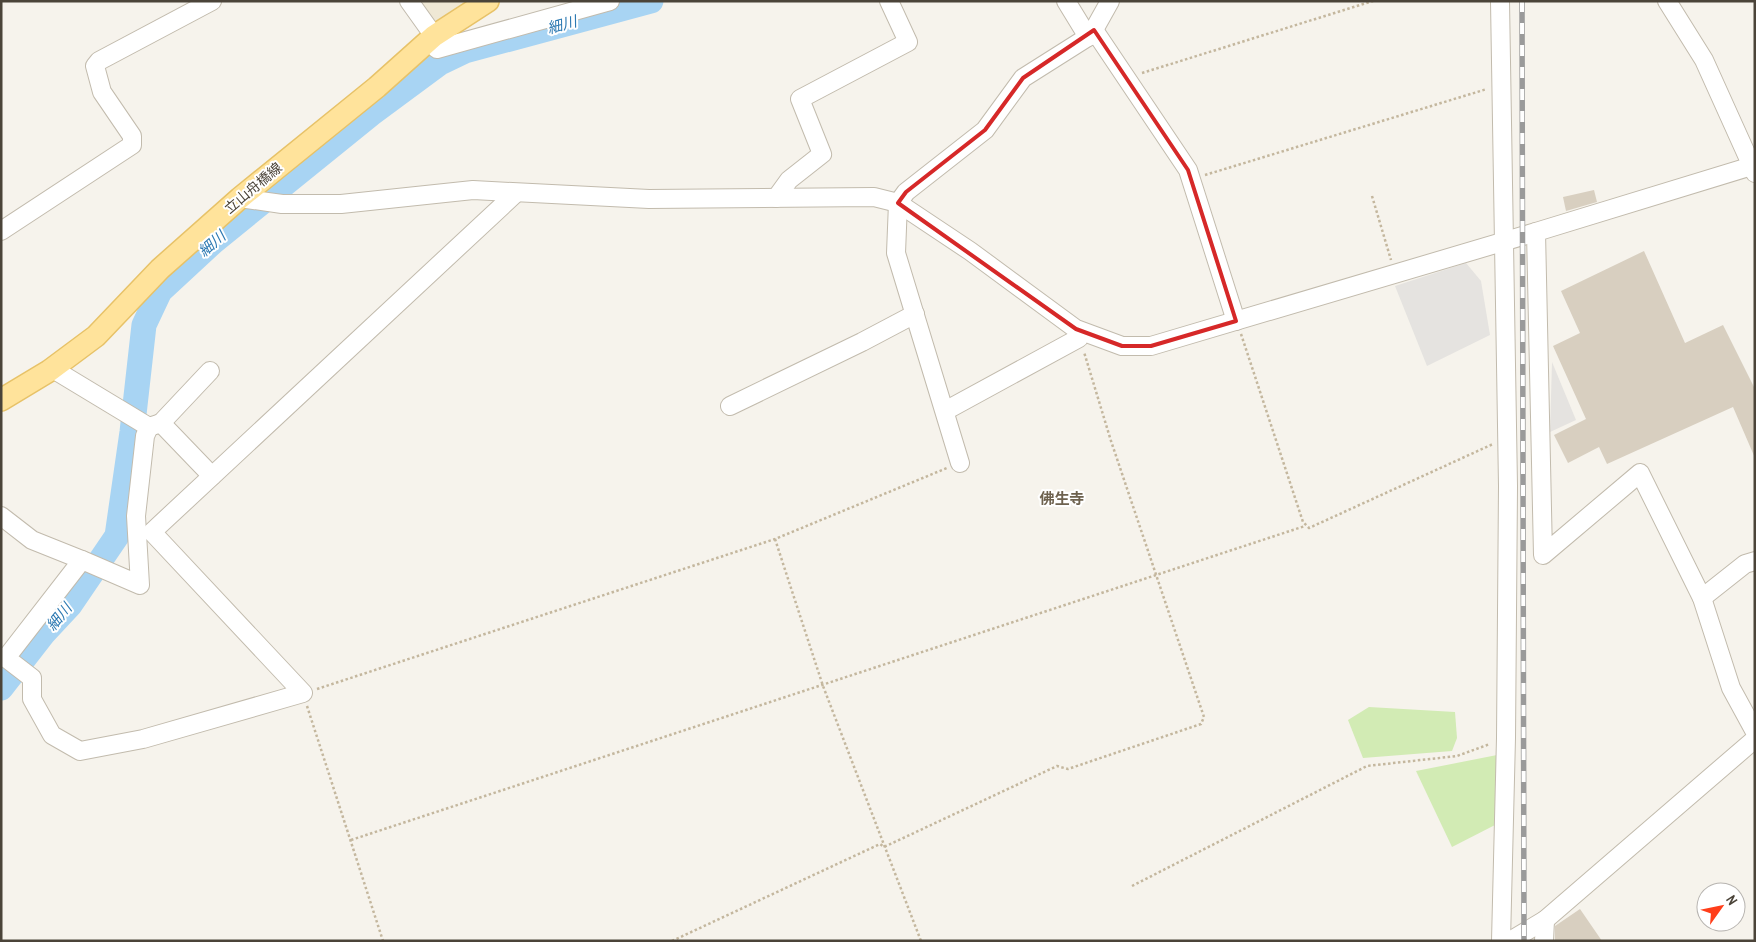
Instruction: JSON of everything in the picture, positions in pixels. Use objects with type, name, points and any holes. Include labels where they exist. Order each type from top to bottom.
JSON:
[{"type":"main road","name":"立山舟橋線","points":[[1,400],[52,369],[96,336],[160,269],[240,198],[377,87],[431,38],[488,1]]},
{"type":"street","points":[[1,231],[132,145],[132,136],[102,92],[96,66],[98,61],[212,1]]},
{"type":"street","points":[[409,1],[437,49],[610,1]]},
{"type":"street","points":[[776,198],[789,180],[822,154],[800,99],[908,42],[889,1]]},
{"type":"street","points":[[1066,1],[1126,78],[1188,170],[1236,321]]},
{"type":"street","points":[[960,463],[896,253],[898,203],[906,192],[985,130],[1023,78],[1091,34],[1110,1]]},
{"type":"street","points":[[1500,1],[1507,437],[1506,738],[1501,941]]},
{"type":"street","points":[[240,198],[282,204],[340,204],[473,190],[649,199],[874,197],[898,203],[970,251],[1076,329],[1122,346],[1151,346],[1753,168],[1704,60],[1667,1]]},
{"type":"street","points":[[82,560],[6,658],[32,678],[32,699],[52,735],[80,752],[143,739],[303,693],[152,532],[516,192]]},
{"type":"street","points":[[1536,232],[1543,556],[1640,473],[1702,598],[1731,688],[1755,732]]},
{"type":"street","points":[[730,406],[915,314]]},
{"type":"street","points":[[945,411],[1079,338]]},
{"type":"street","points":[[52,369],[155,425],[212,476]]},
{"type":"street","points":[[1,516],[32,540],[140,585],[136,516],[145,436],[210,371]]},
{"type":"street","points":[[1702,598],[1745,564],[1755,561]]},
{"type":"street","points":[[1510,941],[1545,920],[1755,739]]},
{"type":"street","points":[[1544,941],[1545,920]]},
{"type":"path","points":[[1126,78],[1373,1]]},
{"type":"path","points":[[1192,179],[1501,85]]},
{"type":"path","points":[[1372,196],[1396,273]]},
{"type":"path","points":[[1236,321],[1305,526]]},
{"type":"path","points":[[884,847],[1057,766],[1068,769],[1201,724],[1204,717],[1079,338]]},
{"type":"path","points":[[350,840],[1305,526],[1314,527],[1507,437]]},
{"type":"path","points":[[383,941],[303,693],[775,539],[960,463]]},
{"type":"path","points":[[775,539],[823,686],[921,941]]},
{"type":"path","points":[[1132,886],[1367,766],[1457,756],[1506,738]]},
{"type":"path","points":[[672,941],[880,844],[884,847]]},
{"type":"highlighted area","points":[[1094,30],[1188,170],[1236,321],[1151,346],[1122,346],[1076,329],[898,203],[906,192],[985,130],[1023,78]]},
{"type":"shaded area","points":[[409,1],[488,1],[434,36]]},
{"type":"shaded area","points":[[1466,263],[1481,281],[1490,335],[1427,366],[1395,286]]},
{"type":"shaded area","points":[[1552,362],[1576,420],[1550,432]]},
{"type":"green space","points":[[1369,707],[1455,712],[1457,738],[1452,751],[1363,758],[1348,720]]},
{"type":"green space","points":[[1497,755],[1495,825],[1452,847],[1416,771]]},
{"type":"building","points":[[1594,190],[1597,202],[1566,211],[1563,197]]},
{"type":"building","points":[[1644,251],[1685,343],[1723,325],[1755,389],[1755,458],[1733,407],[1607,464],[1599,447],[1568,463],[1554,435],[1586,419],[1553,346],[1580,333],[1561,291]]},
{"type":"building","points":[[1580,909],[1602,941],[1555,941],[1555,926]]},
{"type":"waterway","name":"細川","points":[[1,688],[43,634],[70,605],[117,536],[132,432],[144,325],[160,291],[213,242],[371,114],[440,63],[465,51],[651,1]]},
{"type":"railway","points":[[1522,1],[1524,941]]},
{"type":"district","name":"佛生寺","points":[[1062,499]]}]
